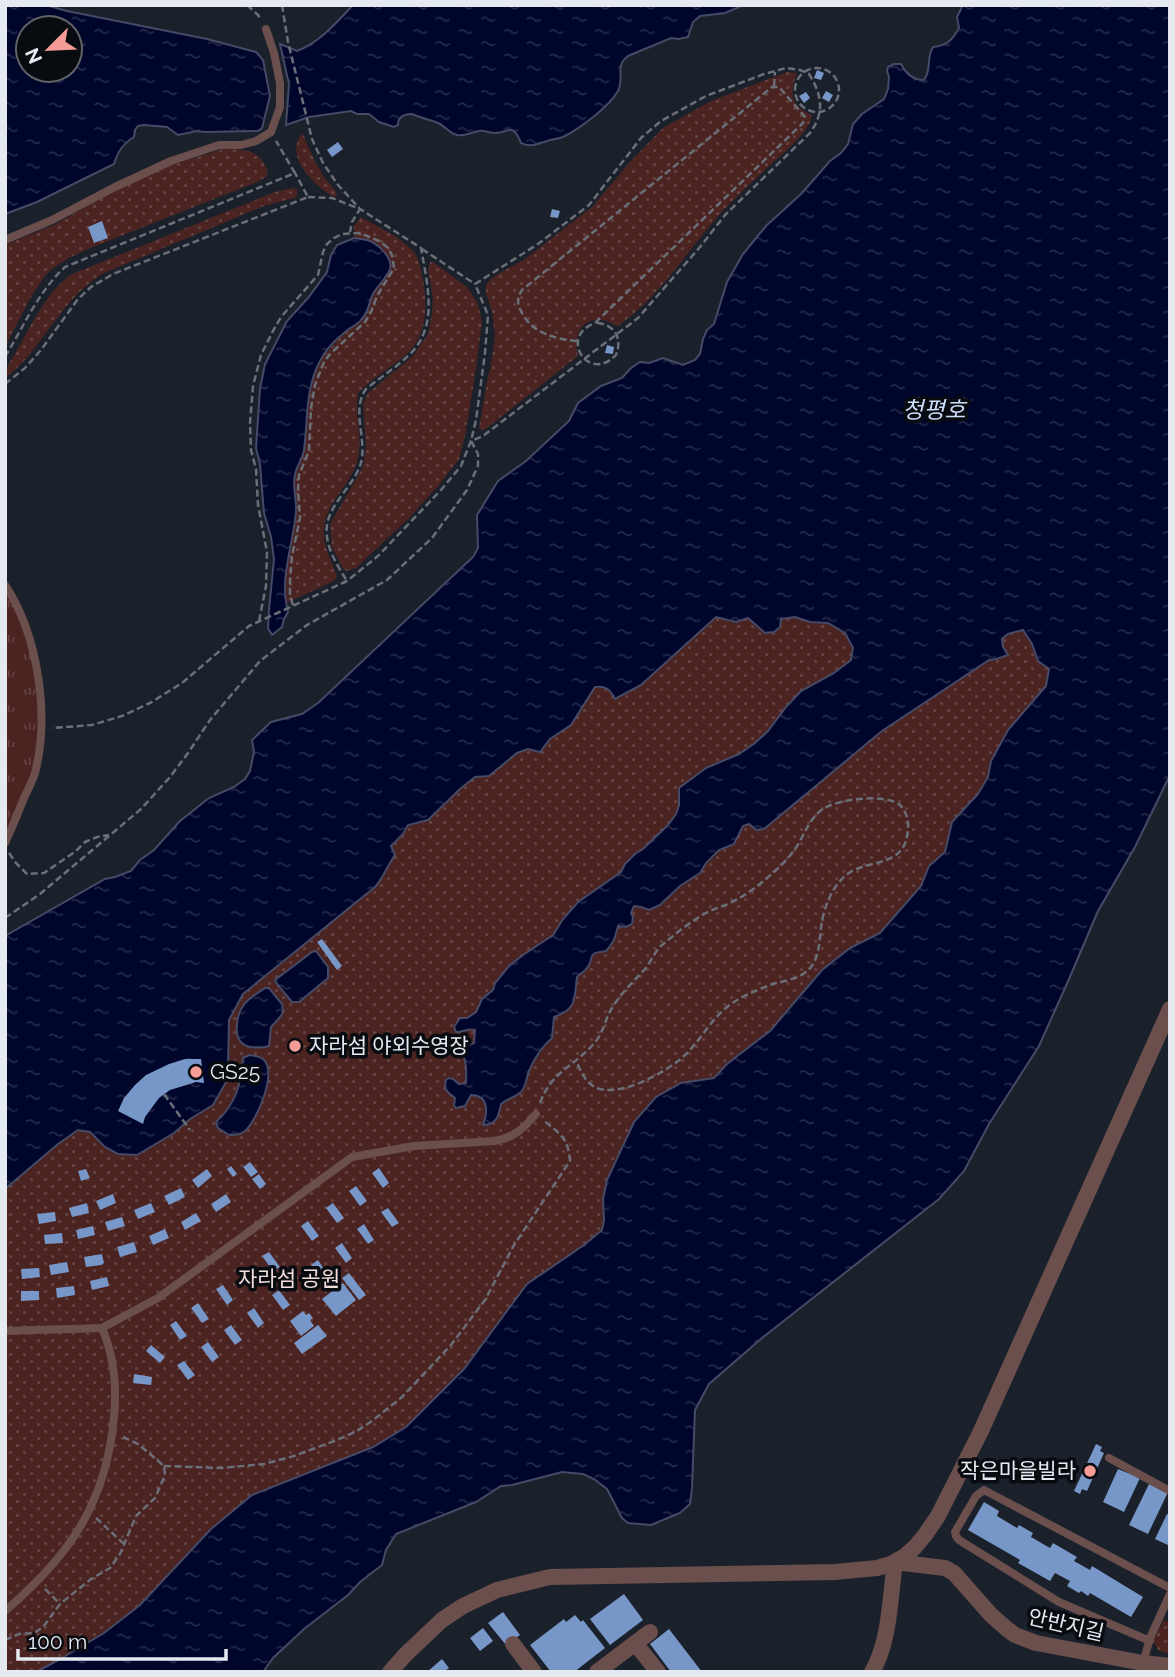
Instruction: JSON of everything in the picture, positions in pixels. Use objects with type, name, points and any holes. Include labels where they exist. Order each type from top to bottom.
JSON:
[{"type":"street","points":[[390,1672],[442,1620],[463,1606],[497,1590],[550,1577],[808,1573],[877,1568],[895,1562],[915,1547],[938,1516],[981,1431],[1170,1009]]},
{"type":"street","points":[[872,1672],[885,1636],[895,1562]]},
{"type":"street","name":"안반지길","points":[[895,1562],[945,1568],[954,1573],[991,1615],[1015,1635],[1036,1643],[1142,1667],[1170,1666]]},
{"type":"street","points":[[597,1672],[650,1632]]},
{"type":"street","points":[[635,1643],[658,1672]]},
{"type":"street","points":[[513,1644],[534,1672]]},
{"type":"lane","points":[[5,240],[52,220],[171,161],[219,145],[241,145],[256,141],[271,132],[280,107],[280,83],[266,29]]},
{"type":"lane","points":[[5,585],[13,596],[30,639],[40,683],[41,729],[35,774],[5,846]]},
{"type":"lane","points":[[5,1331],[102,1328],[158,1298],[352,1157],[414,1146],[495,1142],[523,1130],[536,1114]]},
{"type":"lane","points":[[5,1611],[54,1565],[90,1512],[100,1488],[113,1434],[115,1407],[115,1376],[110,1345],[102,1328]]},
{"type":"lane","points":[[1109,1458],[1170,1491]]},
{"type":"lane","points":[[1150,1641],[1059,1602],[959,1540],[955,1532],[976,1496],[984,1490],[1170,1588]]},
{"type":"lane","points":[[1142,1667],[1170,1594]]},
{"type":"path","points":[[247,5],[258,15],[266,29]]},
{"type":"path","points":[[282,5],[288,42],[312,139],[323,163],[338,185],[360,209]]},
{"type":"path","points":[[471,441],[483,436],[638,318],[725,215],[810,133],[820,113],[820,94],[809,74],[786,68],[775,71],[706,96],[661,121],[641,138],[589,205],[538,244],[475,284]]},
{"type":"path","points":[[818,68],[831,73],[839,86],[837,100],[833,106],[820,113],[800,105],[794,91],[795,84],[804,72],[818,68]]},
{"type":"path","points":[[775,71],[775,86]]},
{"type":"path","points":[[595,323],[608,325],[617,334],[618,348],[611,360],[597,365],[580,354],[577,341],[583,329],[595,323],[803,123],[805,117],[779,87],[775,86]]},
{"type":"path","points":[[577,341],[557,338],[532,327],[521,313],[518,304],[520,294],[775,86]]},
{"type":"path","points":[[271,132],[308,197]]},
{"type":"path","points":[[5,357],[40,295],[65,267],[295,173]]},
{"type":"path","points":[[5,384],[33,359],[78,299],[91,287],[113,274],[308,197],[332,198],[360,209],[421,248],[475,284],[488,315],[476,420],[461,466],[378,556],[347,581],[249,626],[182,684],[150,703],[122,716],[92,725],[41,729]]},
{"type":"path","points":[[350,233],[352,222],[360,209]]},
{"type":"path","points":[[259,621],[266,586],[267,552],[259,514],[250,423],[253,386],[261,355],[289,308],[318,275],[321,257],[327,244],[342,234],[360,233],[387,247],[392,255],[394,268],[365,322],[330,354],[315,385],[309,451],[299,475],[300,518],[290,580],[293,606]]},
{"type":"path","points":[[347,581],[330,550],[327,524],[359,468],[363,442],[359,407],[361,396],[366,389],[411,354],[421,340],[428,322],[429,298],[421,248]]},
{"type":"path","points":[[5,918],[40,894],[141,809],[170,777],[210,720],[260,661],[307,625],[387,580],[432,538],[467,490],[478,466],[478,454],[471,441]]},
{"type":"path","points":[[164,1466],[222,1468],[264,1464],[294,1456],[357,1431],[402,1397],[451,1345],[485,1300],[514,1245],[570,1161],[569,1148],[563,1136],[536,1114],[547,1086],[596,1041],[612,1007],[659,949],[699,918],[736,900],[763,881],[787,859],[811,821],[823,809],[837,803],[880,798],[896,803],[904,811],[909,824],[900,852],[888,860],[856,869],[845,875],[836,886],[825,910],[815,959],[807,971],[734,1002],[716,1017],[683,1057],[644,1081],[618,1088],[600,1089],[587,1080],[576,1060]]},
{"type":"path","points":[[5,846],[27,874],[44,873],[85,842],[97,836],[113,834]]},
{"type":"path","points":[[164,1094],[190,1130]]},
{"type":"path","points":[[5,1640],[19,1634],[34,1633],[43,1627],[60,1604],[91,1579],[110,1568],[120,1554],[136,1516],[155,1498],[166,1475],[164,1466],[138,1444],[113,1434]]},
{"type":"path","points":[[90,1512],[124,1544]]},
{"type":"path","points":[[38,1581],[60,1604]]},
{"type":"green space","points":[[787,72],[797,73],[793,87],[794,99],[800,108],[812,115],[801,136],[727,206],[660,287],[633,314],[618,326],[602,320],[588,322],[578,336],[578,356],[483,431],[479,428],[495,336],[486,293],[488,282],[525,259],[592,207],[663,128],[711,101]]},
{"type":"green space","points":[[302,134],[321,172],[336,192],[334,197],[318,186],[299,161],[297,142]]},
{"type":"green space","points":[[223,149],[245,150],[256,154],[268,172],[266,177],[88,249],[60,263],[40,283],[5,347],[5,245],[54,225],[116,190],[172,165]]},
{"type":"green space","points":[[297,189],[297,197],[264,206],[104,273],[71,301],[26,359],[5,378],[5,370],[43,305],[72,274],[275,192]]},
{"type":"green space","points":[[361,217],[401,240],[417,257],[422,272],[425,318],[420,336],[409,352],[358,393],[358,458],[350,478],[327,514],[324,525],[326,547],[337,577],[332,582],[286,603],[284,580],[296,513],[295,476],[300,464],[310,387],[321,359],[344,333],[361,320],[372,295],[390,269],[378,246],[354,238],[354,226]]},
{"type":"green space","points":[[430,262],[467,287],[477,302],[482,322],[465,436],[459,459],[409,518],[356,568],[347,571],[332,548],[330,524],[363,467],[366,447],[363,403],[368,393],[413,356],[428,334],[433,297],[428,270]]},
{"type":"green space","points":[[5,585],[13,596],[40,683],[35,774],[5,843]]},
{"type":"green space","name":"자라섬 공원","points":[[716,617],[736,622],[748,618],[774,632],[780,627],[780,619],[795,617],[810,622],[828,623],[845,634],[853,648],[851,660],[801,691],[755,743],[739,754],[706,768],[679,788],[679,805],[668,825],[625,864],[621,872],[563,919],[554,935],[509,966],[495,983],[493,990],[482,999],[476,1012],[467,1018],[462,1032],[475,1030],[474,1043],[459,1046],[466,1064],[466,1083],[459,1084],[453,1079],[445,1082],[445,1088],[455,1098],[454,1104],[465,1106],[473,1095],[481,1099],[486,1110],[483,1123],[488,1125],[495,1120],[501,1104],[518,1095],[526,1084],[529,1069],[552,1035],[554,1017],[562,1014],[573,1002],[577,977],[586,969],[595,953],[604,952],[615,940],[618,926],[629,926],[634,906],[649,910],[660,905],[680,886],[700,873],[719,850],[737,838],[746,824],[770,824],[882,731],[989,660],[1007,655],[1002,639],[1008,634],[1023,630],[1038,661],[1049,669],[1046,686],[1008,730],[991,761],[988,777],[978,794],[952,822],[945,852],[929,866],[921,886],[880,933],[850,948],[770,1031],[727,1064],[714,1078],[681,1083],[656,1097],[634,1122],[603,1199],[602,1230],[584,1245],[406,1427],[373,1447],[252,1495],[211,1529],[140,1605],[104,1633],[36,1672],[5,1672],[5,1189],[78,1130],[90,1132],[105,1147],[137,1155],[213,1105],[225,1084],[229,1020],[243,994],[375,887],[394,855],[391,846],[408,825],[428,820],[475,777],[490,776],[517,753],[528,749],[540,751],[577,713],[594,687],[619,691],[641,685]]},
{"type":"green space","points":[[1164,1620],[1170,1623],[1170,1654],[1159,1651],[1153,1641]]},
{"type":"water","points":[[5,5],[46,5],[82,14],[14,14],[14,84],[84,84],[84,14],[207,39],[256,52],[263,60],[270,96],[262,128],[258,131],[197,131],[178,135],[167,127],[138,126],[134,137],[121,148],[114,164],[37,202],[5,214]]},
{"type":"water","points":[[353,5],[744,5],[725,13],[700,16],[693,22],[688,37],[671,38],[628,56],[622,64],[618,91],[601,110],[563,137],[531,145],[521,143],[513,130],[457,135],[438,123],[412,114],[402,116],[394,127],[379,122],[369,114],[351,111],[309,117],[286,125],[289,84],[280,44],[297,51],[313,43]]},
{"type":"water","name":"청평호","points":[[963,5],[1170,5],[1170,775],[1135,847],[1098,911],[1039,1046],[989,1124],[964,1171],[939,1199],[762,1338],[709,1384],[695,1410],[690,1504],[680,1513],[651,1525],[628,1523],[622,1518],[607,1489],[583,1474],[562,1472],[501,1486],[476,1502],[396,1534],[386,1550],[382,1565],[304,1629],[273,1658],[263,1672],[36,1672],[104,1633],[140,1605],[211,1529],[252,1495],[373,1447],[406,1427],[464,1369],[527,1284],[602,1230],[607,1180],[634,1122],[656,1097],[681,1083],[714,1078],[727,1064],[770,1031],[822,970],[850,948],[880,933],[921,886],[929,866],[945,852],[952,822],[978,794],[988,777],[991,761],[1008,730],[1046,686],[1049,669],[1038,661],[1023,630],[1008,634],[1002,639],[1008,655],[989,660],[882,731],[764,829],[756,830],[749,824],[743,826],[734,844],[719,850],[700,873],[680,886],[660,905],[649,910],[634,906],[631,913],[632,924],[626,927],[618,926],[609,948],[592,955],[589,965],[577,977],[573,1002],[562,1014],[554,1017],[552,1038],[533,1062],[523,1089],[501,1104],[494,1121],[483,1125],[486,1106],[481,1098],[471,1095],[465,1106],[456,1108],[455,1098],[445,1087],[449,1078],[459,1084],[466,1083],[466,1064],[459,1046],[474,1043],[475,1030],[456,1032],[454,1027],[460,1018],[467,1018],[476,1012],[482,999],[493,990],[495,983],[509,966],[553,935],[578,902],[621,872],[635,854],[668,825],[679,805],[679,788],[706,768],[739,754],[755,743],[801,691],[851,660],[853,648],[845,633],[828,623],[810,622],[795,617],[781,619],[780,627],[774,632],[765,633],[748,618],[736,622],[716,617],[641,685],[615,699],[607,689],[595,687],[571,725],[550,739],[540,752],[528,749],[517,753],[489,776],[475,777],[428,820],[408,825],[391,846],[395,855],[375,887],[243,994],[229,1020],[225,1084],[213,1105],[137,1155],[118,1154],[105,1147],[90,1132],[78,1130],[5,1189],[5,936],[105,879],[131,871],[180,821],[209,798],[245,779],[250,771],[254,752],[252,740],[271,722],[302,714],[318,703],[473,557],[478,548],[477,515],[498,481],[526,461],[569,421],[578,403],[601,386],[622,378],[640,362],[649,363],[663,358],[683,365],[695,360],[700,354],[707,330],[714,324],[727,282],[743,254],[766,226],[841,153],[848,144],[853,124],[862,114],[884,99],[888,89],[888,67],[901,64],[910,76],[924,80],[933,47],[949,41],[959,28],[957,17]]},
{"type":"water","points":[[354,238],[370,241],[381,249],[387,256],[390,269],[374,293],[363,317],[330,346],[315,372],[309,394],[303,453],[294,480],[296,512],[285,587],[288,612],[282,627],[272,635],[268,628],[274,559],[264,513],[256,448],[260,389],[265,364],[287,321],[327,272],[331,255],[337,245]]},
{"type":"water","points":[[316,951],[328,967],[328,978],[299,1002],[292,1002],[275,980]]},
{"type":"water","points":[[265,988],[269,988],[282,1004],[283,1011],[271,1027],[269,1046],[248,1046],[239,1040],[239,1014],[248,1001]]},
{"type":"water","points":[[249,1055],[264,1060],[268,1075],[267,1086],[250,1125],[241,1133],[229,1135],[218,1128],[216,1122],[233,1101],[239,1085],[243,1058]]},
{"type":"building","points":[[817,70],[824,73],[821,80],[814,78]]},
{"type":"building","points":[[826,91],[833,95],[829,102],[822,98]]},
{"type":"building","points":[[806,92],[810,98],[804,103],[799,96]]},
{"type":"building","points":[[338,142],[343,149],[332,157],[327,150]]},
{"type":"building","points":[[552,209],[560,211],[558,218],[550,217]]},
{"type":"building","points":[[102,221],[108,238],[94,243],[88,227]]},
{"type":"building","points":[[607,345],[614,347],[613,354],[605,353]]},
{"type":"building","points":[[322,939],[342,966],[337,970],[317,942]]},
{"type":"building","points":[[185,1059],[201,1059],[204,1083],[196,1082],[170,1090],[159,1098],[143,1124],[118,1111],[124,1098],[146,1075]]},
{"type":"building","points":[[250,1162],[258,1172],[251,1177],[243,1167]]},
{"type":"building","points":[[231,1166],[237,1174],[233,1177],[227,1169]]},
{"type":"building","points":[[379,1168],[389,1183],[383,1188],[372,1173]]},
{"type":"building","points":[[86,1169],[90,1178],[81,1181],[78,1171]]},
{"type":"building","points":[[207,1169],[212,1176],[198,1188],[192,1180]]},
{"type":"building","points":[[259,1174],[266,1184],[260,1189],[252,1179]]},
{"type":"building","points":[[356,1186],[367,1201],[360,1206],[349,1191]]},
{"type":"building","points":[[181,1188],[185,1197],[169,1205],[164,1196]]},
{"type":"building","points":[[113,1194],[116,1203],[100,1210],[96,1201]]},
{"type":"building","points":[[226,1194],[231,1202],[216,1212],[211,1204]]},
{"type":"building","points":[[87,1203],[89,1213],[72,1217],[69,1208]]},
{"type":"building","points":[[151,1203],[155,1212],[138,1219],[134,1210]]},
{"type":"building","points":[[333,1203],[344,1218],[337,1223],[326,1208]]},
{"type":"building","points":[[388,1208],[399,1223],[392,1227],[381,1212]]},
{"type":"building","points":[[55,1212],[56,1221],[39,1224],[37,1214]]},
{"type":"building","points":[[196,1213],[201,1221],[185,1230],[181,1222]]},
{"type":"building","points":[[122,1217],[125,1226],[108,1231],[105,1222]]},
{"type":"building","points":[[308,1221],[319,1236],[312,1241],[301,1226]]},
{"type":"building","points":[[364,1224],[374,1240],[368,1244],[357,1229]]},
{"type":"building","points":[[93,1226],[95,1235],[78,1239],[76,1230]]},
{"type":"building","points":[[165,1229],[169,1238],[153,1245],[149,1236]]},
{"type":"building","points":[[62,1233],[63,1243],[45,1244],[44,1235]]},
{"type":"building","points":[[134,1242],[137,1252],[120,1257],[117,1247]]},
{"type":"building","points":[[342,1243],[352,1258],[346,1263],[335,1248]]},
{"type":"building","points":[[269,1252],[280,1267],[273,1271],[262,1256]]},
{"type":"building","points":[[102,1254],[104,1263],[86,1267],[84,1257]]},
{"type":"building","points":[[318,1260],[328,1275],[322,1280],[311,1265]]},
{"type":"building","points":[[67,1262],[69,1272],[51,1275],[49,1265]]},
{"type":"building","points":[[39,1268],[40,1277],[22,1279],[21,1269]]},
{"type":"building","points":[[246,1269],[257,1284],[250,1289],[239,1274]]},
{"type":"building","points":[[349,1273],[366,1295],[359,1300],[342,1278]]},
{"type":"building","points":[[107,1277],[109,1286],[92,1290],[90,1281]]},
{"type":"building","points":[[343,1283],[356,1300],[336,1316],[322,1299]]},
{"type":"building","points":[[223,1285],[233,1300],[227,1305],[216,1289]]},
{"type":"building","points":[[74,1286],[75,1295],[57,1298],[56,1288]]},
{"type":"building","points":[[279,1290],[290,1305],[283,1310],[272,1295]]},
{"type":"building","points":[[21,1291],[39,1291],[39,1300],[21,1301]]},
{"type":"building","points":[[198,1303],[209,1319],[202,1323],[191,1308]]},
{"type":"building","points":[[254,1308],[264,1323],[258,1328],[247,1313]]},
{"type":"building","points":[[303,1311],[313,1318],[310,1320],[314,1326],[301,1336],[290,1321]]},
{"type":"building","points":[[176,1321],[187,1336],[180,1340],[170,1325]]},
{"type":"building","points":[[231,1325],[242,1340],[235,1345],[224,1330]]},
{"type":"building","points":[[318,1325],[327,1336],[302,1354],[294,1343]]},
{"type":"building","points":[[208,1342],[219,1357],[212,1362],[201,1347]]},
{"type":"building","points":[[151,1345],[165,1357],[160,1363],[146,1351]]},
{"type":"building","points":[[184,1361],[195,1375],[188,1380],[177,1365]]},
{"type":"building","points":[[134,1374],[152,1377],[151,1385],[133,1383]]},
{"type":"building","name":"작은마을빌라","points":[[1096,1444],[1102,1447],[1100,1451],[1104,1453],[1087,1491],[1082,1489],[1080,1494],[1074,1491]]},
{"type":"building","points":[[1118,1469],[1140,1478],[1124,1512],[1103,1502]]},
{"type":"building","points":[[1149,1484],[1168,1492],[1148,1534],[1129,1525]]},
{"type":"building","points":[[984,1502],[999,1511],[997,1516],[1017,1528],[1019,1525],[1033,1533],[1031,1537],[1050,1548],[1053,1543],[1077,1557],[1074,1561],[1090,1570],[1092,1566],[1143,1597],[1131,1617],[1090,1593],[1088,1596],[1081,1591],[1079,1593],[1067,1586],[1070,1581],[1055,1573],[1050,1581],[968,1530]]},
{"type":"building","points":[[1167,1514],[1170,1515],[1170,1546],[1155,1539]]},
{"type":"building","points":[[624,1594],[643,1620],[610,1645],[590,1619]]},
{"type":"building","points":[[503,1612],[520,1635],[506,1645],[488,1623]]},
{"type":"building","points":[[575,1615],[581,1622],[583,1620],[605,1648],[574,1672],[551,1672],[530,1645],[564,1619],[566,1622]]},
{"type":"building","points":[[483,1628],[493,1641],[480,1651],[470,1638]]},
{"type":"building","points":[[669,1629],[702,1672],[671,1672],[650,1644]]},
{"type":"building","points":[[442,1659],[449,1668],[443,1672],[427,1672]]},
{"type":"place","name":"자라섬 야외수영장","points":[[295,1046]]},
{"type":"place","name":"GS25","points":[[196,1072]]},
{"type":"place","name":"작은마을빌라","points":[[1090,1471]]}]
